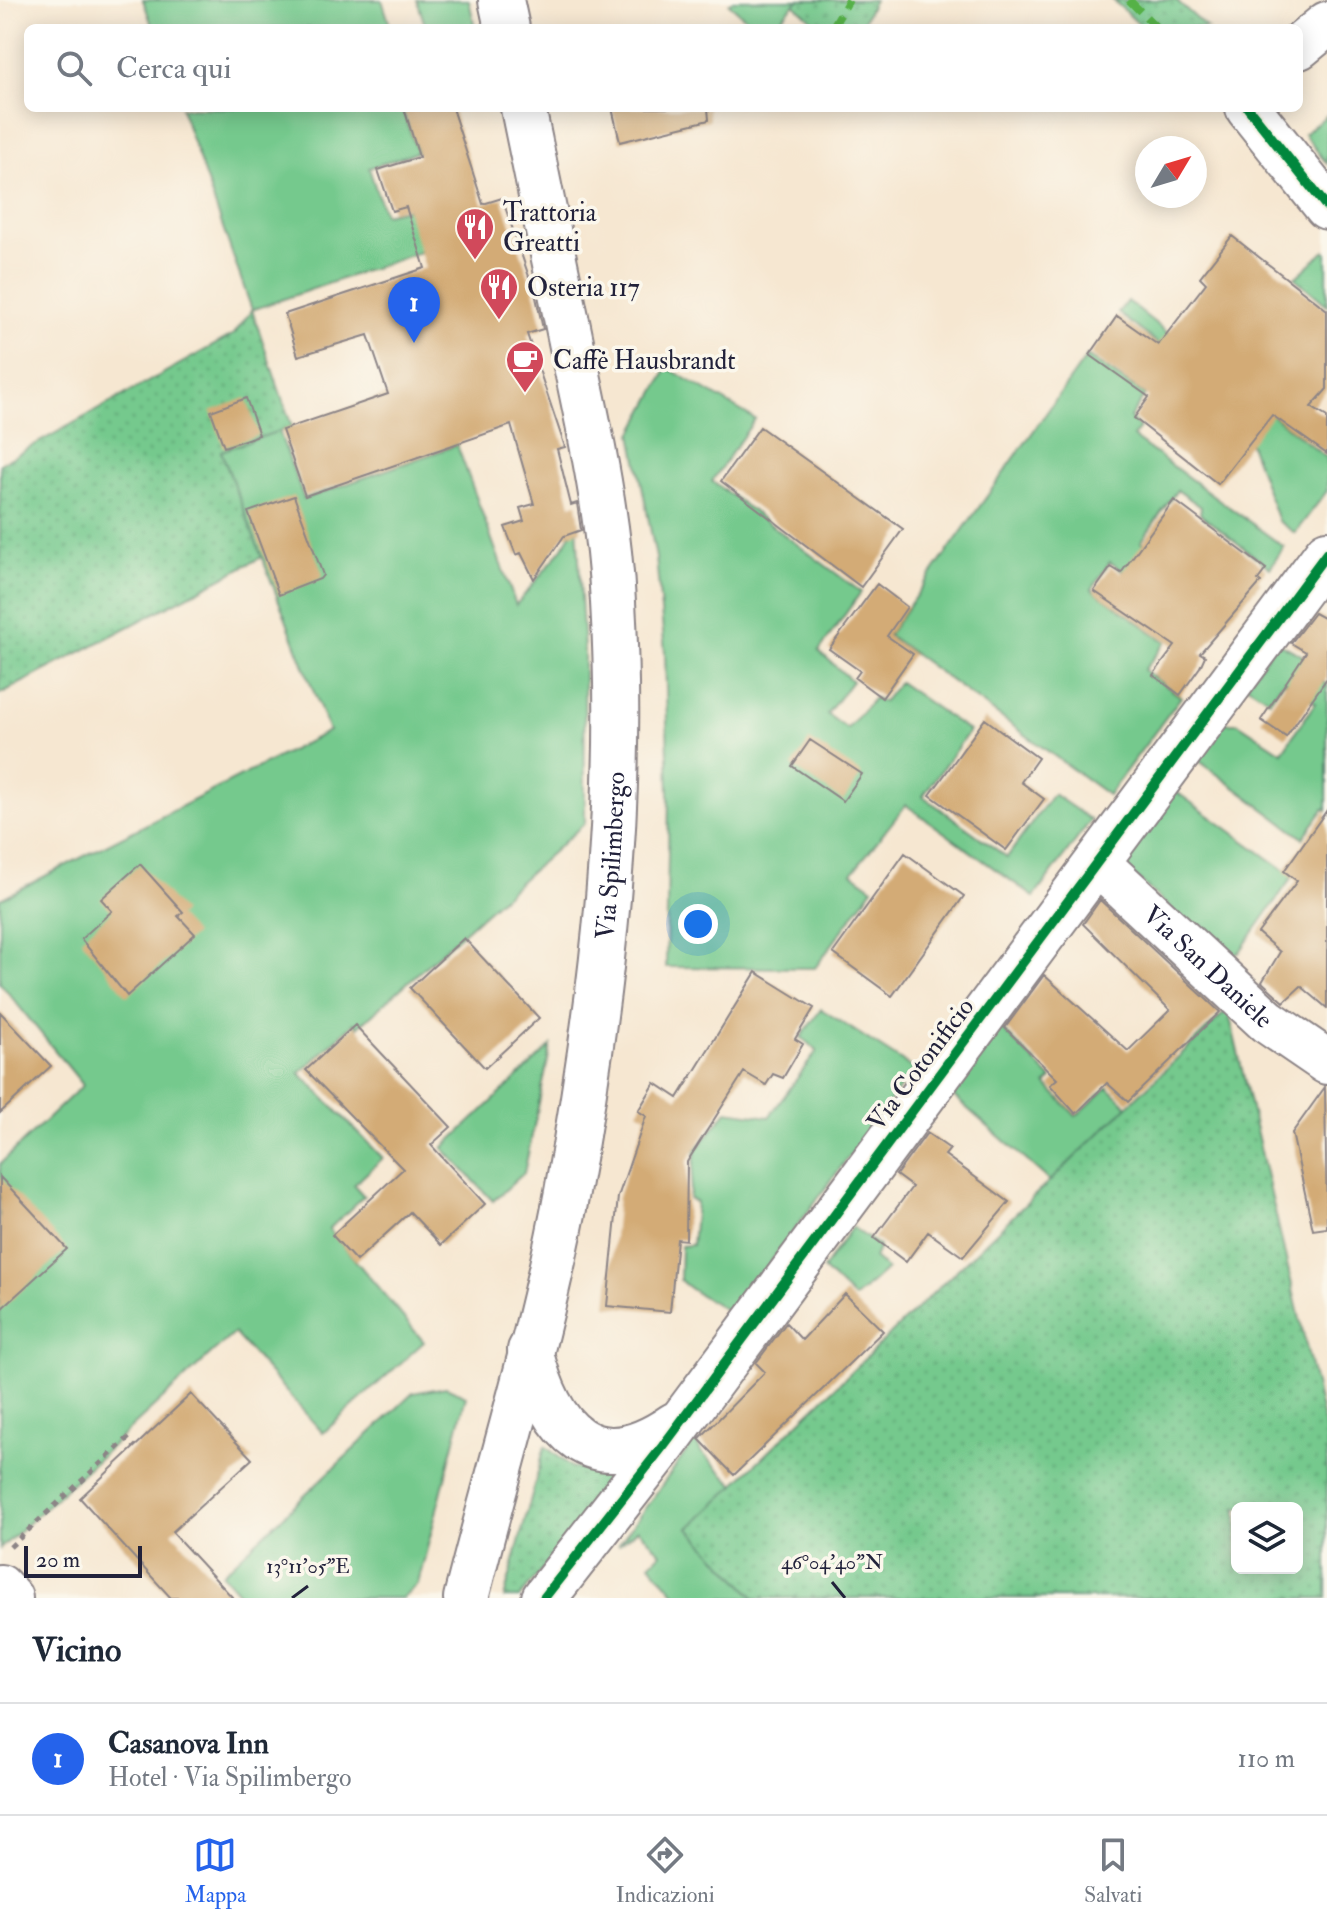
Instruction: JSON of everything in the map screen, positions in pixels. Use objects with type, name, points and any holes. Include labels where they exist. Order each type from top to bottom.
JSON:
[{"type":"street","points":[[501,0],[506,24]]},
{"type":"street","points":[[1303,44],[1327,24]]},
{"type":"street","name":"Via Spilimbergo","points":[[466,1598],[567,1194],[602,964],[614,858],[618,749],[613,598],[595,452],[524,112]]},
{"type":"street","points":[[1251,112],[1327,207]]},
{"type":"street","name":"Via Cotonificio","points":[[562,1590],[683,1419],[1327,553]]},
{"type":"street","name":"Via San Daniele","points":[[1097,863],[1267,1021],[1327,1062]]},
{"type":"street","points":[[530,1350],[549,1407],[572,1437],[596,1446],[624,1449],[653,1440],[683,1419]]},
{"type":"street","points":[[0,1587],[10,1598]]},
{"type":"path","points":[[0,1556],[127,1439],[135,1447]]},
{"type":"green space","points":[[143,0],[382,0],[390,24],[152,24]]},
{"type":"green space","points":[[417,0],[469,0],[474,24],[425,24]]},
{"type":"green space","points":[[733,0],[798,0],[777,24],[752,24],[729,4]]},
{"type":"green space","points":[[798,0],[874,0],[862,24],[816,24],[794,4]]},
{"type":"green space","points":[[1113,0],[1176,0],[1203,24],[1139,24]]},
{"type":"green space","points":[[182,112],[403,112],[417,152],[369,168],[384,214],[415,207],[429,249],[252,310]]},
{"type":"green space","points":[[1327,115],[1327,164],[1304,134]]},
{"type":"green space","points":[[1325,251],[1327,254],[1327,305],[1295,278]]},
{"type":"green space","points":[[1127,301],[1327,458],[1327,491],[1295,533],[1278,521],[1249,441],[1262,423],[1118,313]]},
{"type":"green space","points":[[252,310],[292,427],[221,451],[262,557],[0,694],[0,464],[234,334]]},
{"type":"green space","points":[[1087,356],[1145,395],[1130,418],[1140,428],[1133,437],[1284,547],[1270,568],[1200,514],[1201,507],[1177,490],[1141,542],[1160,555],[1139,582],[1110,562],[1092,589],[1166,642],[1144,670],[1181,697],[1108,795],[888,635]]},
{"type":"green space","points":[[668,368],[755,419],[712,481],[861,592],[819,651],[852,681],[827,714],[847,729],[874,698],[883,702],[899,682],[969,731],[923,796],[1007,857],[1053,794],[1091,820],[1034,897],[906,805],[852,873],[873,888],[815,968],[666,967],[669,795],[665,653],[656,558],[632,434]]},
{"type":"green space","points":[[279,431],[304,499],[457,445],[516,605],[562,549],[577,524],[584,650],[585,823],[358,1027],[354,1023],[300,1073],[383,1158],[354,1185],[364,1196],[329,1229],[424,1342],[323,1433],[234,1333],[0,1549],[0,1164],[83,1085],[0,983],[0,899],[329,731],[221,451]]},
{"type":"green space","points":[[1277,642],[1312,661],[1306,671],[1327,684],[1327,810],[1324,809],[1303,838],[1194,757],[1218,723],[1238,723],[1282,752],[1315,703],[1284,681],[1270,700],[1246,685]]},
{"type":"green space","points":[[1171,788],[1293,876],[1239,953],[1224,957],[1118,861]]},
{"type":"green space","points":[[821,1009],[914,1069],[731,1315],[680,1280],[681,1246],[692,1245],[696,1202],[689,1199],[696,1150],[727,1111],[769,1117],[817,1051],[801,1037]]},
{"type":"green space","points":[[1228,1009],[1327,1436],[1327,1598],[755,1598],[689,1528]]},
{"type":"green space","points":[[1001,1028],[1052,1079],[1046,1084],[1076,1116],[1108,1087],[1128,1106],[1050,1181],[951,1094]]},
{"type":"green space","points":[[551,1046],[524,1173],[493,1201],[443,1148]]},
{"type":"green space","points":[[852,1227],[879,1246],[874,1258],[887,1269],[854,1299],[823,1269]]},
{"type":"green space","points":[[446,1387],[466,1396],[418,1584],[403,1598],[243,1598],[222,1574],[413,1393]]},
{"type":"green space","points":[[695,1440],[701,1452],[735,1485],[689,1528],[755,1598],[679,1598],[650,1564],[661,1553],[638,1529],[618,1545]]},
{"type":"green space","points":[[545,1446],[571,1467],[607,1473],[614,1479],[519,1598],[504,1598]]},
{"type":"building","points":[[405,112],[453,112],[483,204],[502,198],[536,297],[543,329],[527,334],[565,447],[557,449],[571,505],[577,503],[581,530],[564,536],[534,579],[521,553],[516,555],[505,527],[524,521],[520,508],[534,504],[511,425],[305,496],[282,430],[388,394],[368,335],[298,356],[285,314],[425,268],[406,207],[392,211],[378,170],[419,157]]},
{"type":"building","points":[[613,112],[708,112],[709,120],[620,142]]},
{"type":"building","points":[[1232,236],[1327,310],[1327,389],[1311,407],[1327,417],[1327,454],[1272,415],[1218,484],[1134,418],[1149,397],[1090,355],[1117,316],[1158,345],[1206,283],[1200,277]]},
{"type":"building","points":[[246,398],[259,435],[224,447],[211,411]]},
{"type":"building","points":[[760,427],[903,529],[861,587],[721,481]]},
{"type":"building","points":[[294,496],[323,575],[320,579],[279,595],[248,512]]},
{"type":"building","points":[[1174,500],[1266,569],[1258,580],[1261,582],[1200,653],[1205,656],[1200,667],[1180,695],[1153,675],[1175,646],[1094,591],[1111,567],[1121,573]]},
{"type":"building","points":[[877,584],[907,607],[887,636],[913,654],[882,698],[855,678],[860,671],[829,649]]},
{"type":"building","points":[[1314,613],[1327,620],[1327,678],[1286,737],[1261,720],[1306,652],[1291,643]]},
{"type":"building","points":[[985,719],[1038,758],[1021,782],[1044,799],[1006,850],[930,795]]},
{"type":"building","points":[[810,740],[862,774],[843,801],[792,766]]},
{"type":"building","points":[[1327,810],[1327,1008],[1301,986],[1284,1002],[1262,982],[1280,952],[1258,933],[1297,881],[1284,871]]},
{"type":"building","points":[[905,853],[964,896],[892,996],[833,953]]},
{"type":"building","points":[[140,864],[183,912],[178,916],[195,934],[127,996],[81,939],[112,911],[101,899]]},
{"type":"building","points":[[1100,900],[1220,1012],[1128,1102],[1107,1083],[1076,1114],[1050,1085],[1057,1079],[1005,1028],[1044,975],[1128,1051],[1170,1010],[1083,924]]},
{"type":"building","points":[[464,938],[539,1018],[485,1068],[410,988]]},
{"type":"building","points":[[756,972],[814,1008],[795,1039],[803,1044],[783,1078],[773,1074],[766,1085],[744,1072],[687,1162],[686,1240],[677,1239],[670,1312],[607,1306],[618,1197],[646,1116],[638,1111],[655,1083],[678,1098]]},
{"type":"building","points":[[0,1012],[51,1066],[0,1113]]},
{"type":"building","points":[[355,1025],[451,1127],[431,1145],[485,1204],[441,1245],[410,1212],[356,1261],[332,1235],[403,1169],[306,1070]]},
{"type":"building","points":[[1325,1087],[1327,1228],[1313,1230],[1292,1133]]},
{"type":"building","points":[[927,1133],[950,1149],[945,1155],[1009,1202],[963,1257],[928,1232],[906,1262],[874,1238],[912,1187],[896,1175]]},
{"type":"building","points":[[0,1177],[67,1249],[0,1310]]},
{"type":"building","points":[[845,1294],[883,1331],[734,1475],[699,1439],[765,1372],[756,1363],[786,1323],[802,1340]]},
{"type":"building","points":[[191,1394],[252,1459],[172,1532],[233,1598],[171,1598],[80,1498]]},
{"type":"marked path","points":[[834,24],[849,0]]},
{"type":"marked path","points":[[1129,0],[1153,24]]},
{"type":"cycle path","points":[[1251,112],[1327,207]]},
{"type":"cycle path","points":[[544,1598],[663,1446],[1327,553]]},
{"type":"place","name":"Trattoria Greatti","points":[[475,261]]},
{"type":"place","name":"Osteria 117","points":[[499,321]]},
{"type":"place","name":"Casanova Inn","points":[[414,343]]},
{"type":"place","name":"Caffė Hausbrandt","points":[[525,394]]}]
